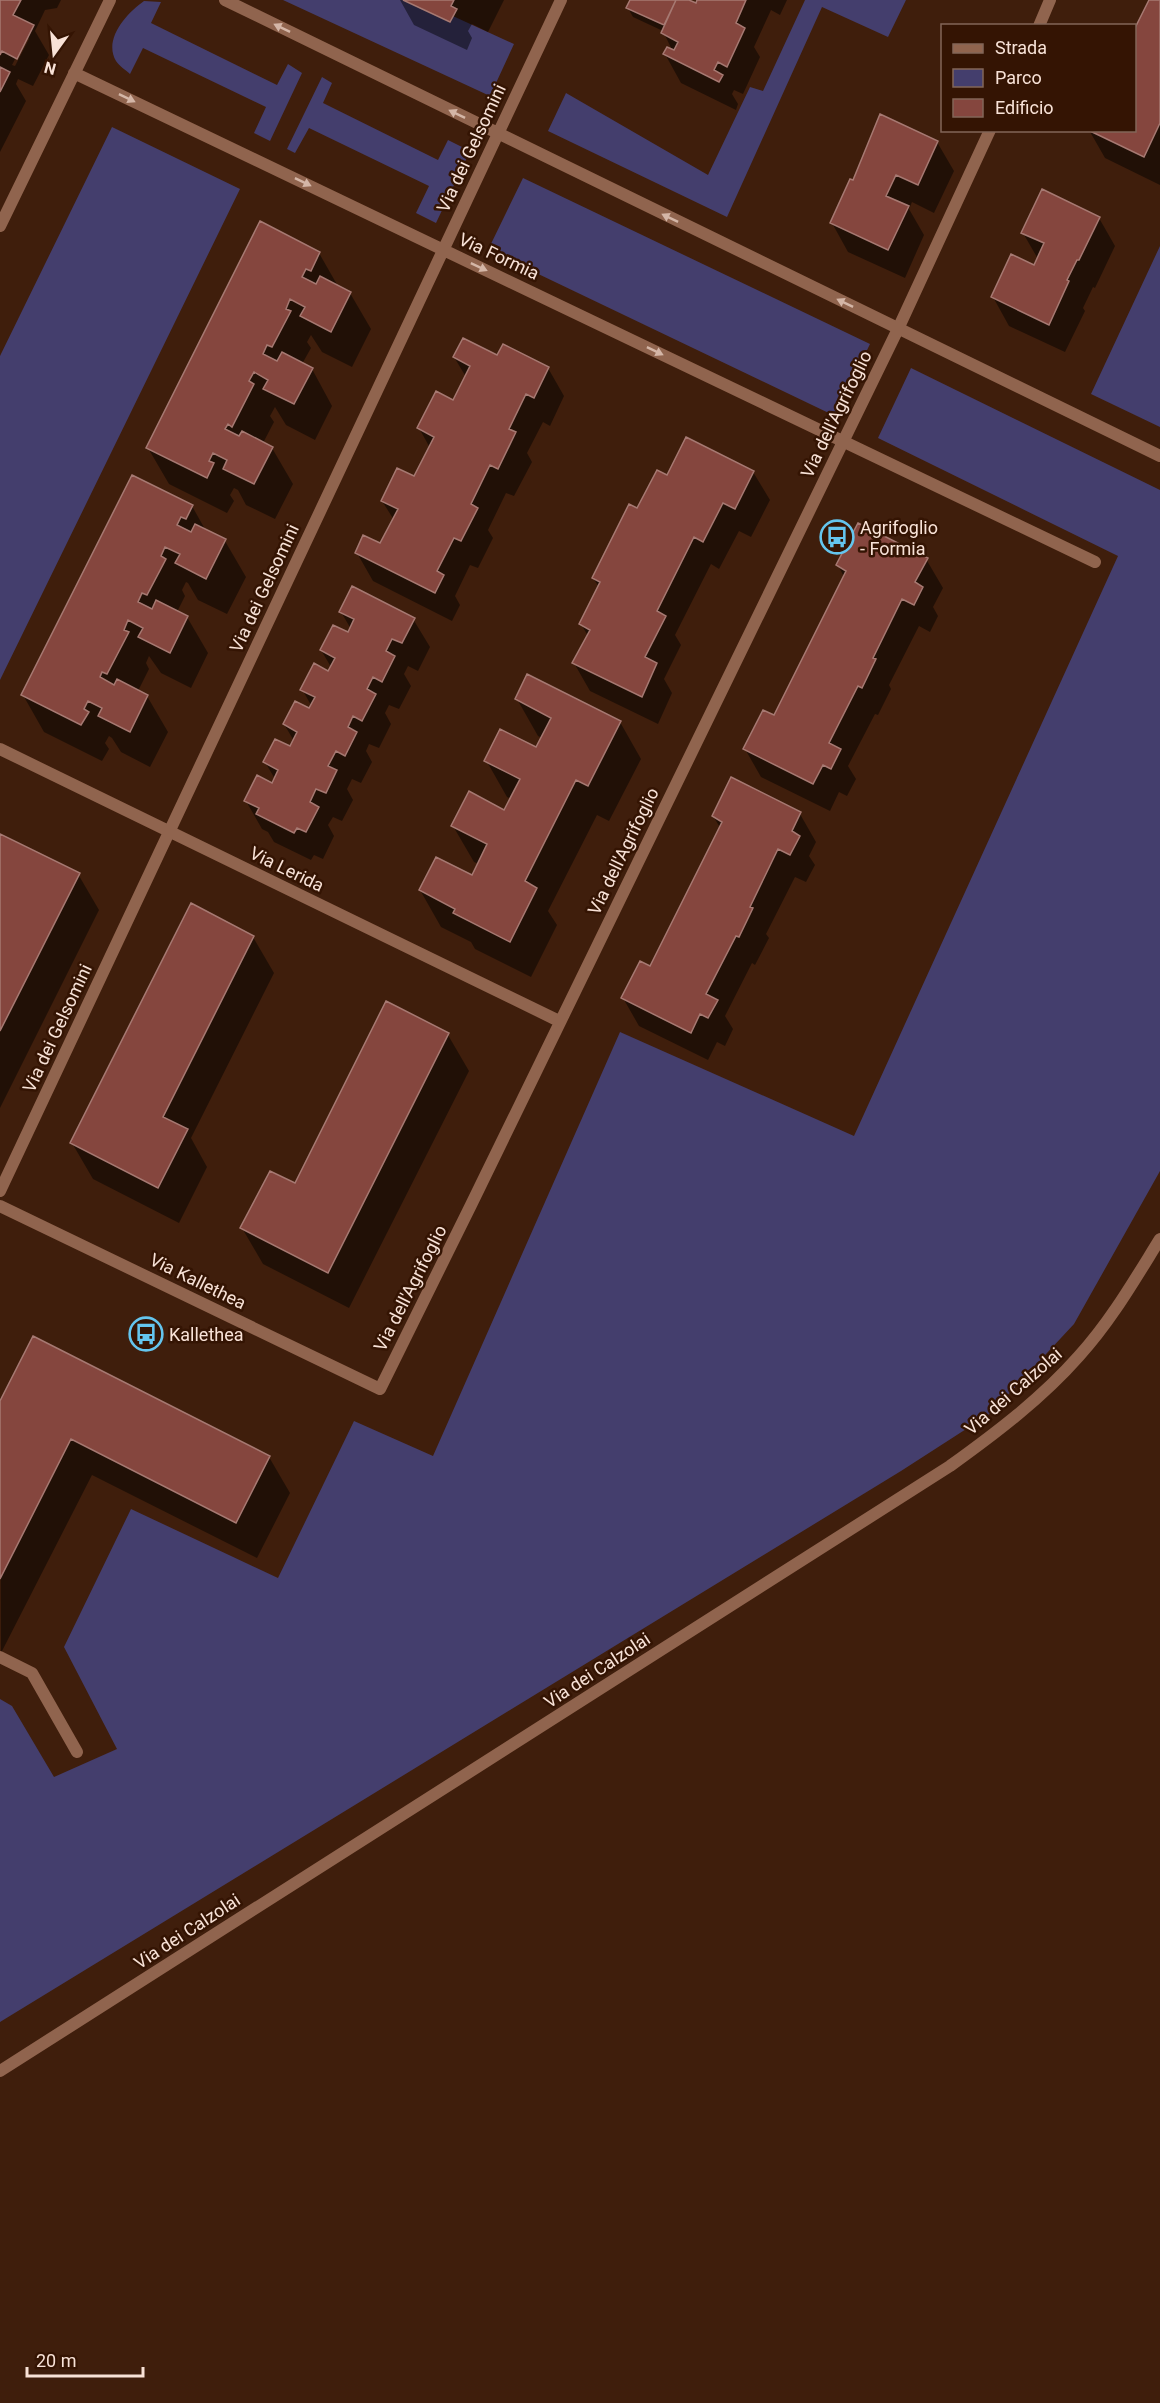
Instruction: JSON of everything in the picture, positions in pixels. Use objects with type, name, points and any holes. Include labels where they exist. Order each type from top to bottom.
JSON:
[{"type":"street","points":[[0,226],[110,0]]},
{"type":"street","points":[[225,0],[1160,456]]},
{"type":"street","name":"Via dei Gelsomini","points":[[0,1191],[561,0]]},
{"type":"street","points":[[1040,24],[1050,0]]},
{"type":"street","name":"Via Formia","points":[[74,73],[1095,562]]},
{"type":"street","name":"Via dell'Agrifoglio","points":[[380,1389],[898,329],[989,132]]},
{"type":"street","name":"Via Lerida","points":[[0,749],[559,1021]]},
{"type":"street","name":"Via Kallethea","points":[[0,1206],[380,1389]]},
{"type":"street","name":"Via dei Calzolai","points":[[0,2071],[950,1466],[989,1438],[1079,1356],[1110,1318],[1160,1239]]},
{"type":"street","points":[[0,1658],[32,1673],[77,1752]]},
{"type":"green space","points":[[283,0],[418,0],[514,44],[490,96]]},
{"type":"green space","points":[[805,0],[906,0],[888,37],[822,7],[727,217],[548,131],[566,93],[708,175],[750,87],[763,91]]},
{"type":"green space","points":[[144,1],[161,2],[151,23],[277,85],[288,64],[302,73],[270,141],[254,133],[266,107],[143,48],[130,74],[117,63],[112,44],[115,36],[124,19]]},
{"type":"green space","points":[[322,77],[332,83],[323,103],[438,160],[448,140],[470,151],[436,223],[416,213],[429,186],[309,128],[295,153],[287,149]]},
{"type":"green space","points":[[112,127],[240,189],[0,680],[0,356]]},
{"type":"green space","points":[[523,178],[870,344],[835,416],[488,250]]},
{"type":"green space","points":[[1160,246],[1160,427],[1091,394]]},
{"type":"green space","points":[[911,368],[1160,490],[1160,1171],[1074,1324],[991,1413],[901,1471],[0,2022],[0,1699],[12,1706],[54,1777],[117,1749],[64,1647],[131,1509],[278,1578],[354,1421],[433,1456],[620,1032],[854,1136],[1118,556],[878,438]]},
{"type":"building","points":[[0,0],[21,0],[13,15],[34,25],[17,59],[2,51],[0,55]]},
{"type":"building","points":[[403,0],[454,0],[451,6],[457,9],[450,22]]},
{"type":"building","points":[[630,0],[676,0],[664,25],[626,8]]},
{"type":"building","points":[[676,0],[689,0],[696,3],[697,0],[746,0],[736,23],[745,28],[727,67],[718,62],[714,70],[723,75],[719,82],[663,54],[667,47],[674,50],[678,42],[661,33]]},
{"type":"building","points":[[1149,0],[1160,0],[1160,123],[1144,157],[1092,132],[1136,132],[1136,26]]},
{"type":"building","points":[[0,67],[10,72],[0,92]]},
{"type":"building","points":[[880,114],[938,141],[918,185],[896,175],[886,196],[909,206],[888,250],[830,223],[850,179],[853,180]]},
{"type":"building","points":[[1042,189],[1100,217],[1067,280],[1069,281],[1049,325],[991,297],[1011,254],[1034,265],[1044,243],[1021,233]]},
{"type":"building","points":[[260,221],[320,252],[311,271],[306,269],[302,277],[316,284],[320,276],[351,292],[331,332],[300,316],[305,307],[290,299],[286,309],[291,311],[272,347],[267,345],[263,354],[277,361],[282,352],[313,368],[294,404],[263,389],[268,380],[254,372],[249,381],[254,384],[232,427],[228,424],[225,429],[239,436],[242,431],[273,447],[254,484],[223,469],[227,460],[213,453],[209,461],[214,463],[207,478],[146,448]]},
{"type":"building","points":[[463,338],[497,355],[503,344],[549,367],[534,398],[526,394],[509,429],[516,432],[498,469],[490,465],[471,504],[478,508],[461,541],[454,538],[437,571],[444,575],[435,593],[355,553],[363,535],[380,543],[398,509],[381,501],[397,468],[414,476],[434,437],[417,428],[436,391],[453,400],[470,366],[453,357]]},
{"type":"building","points":[[686,437],[754,471],[735,509],[723,503],[703,542],[694,537],[657,611],[666,616],[645,657],[657,663],[642,697],[572,663],[590,630],[579,624],[600,582],[592,578],[629,504],[637,508],[657,470],[667,475]]},
{"type":"building","points":[[132,475],[193,505],[186,519],[181,517],[177,525],[191,532],[195,524],[226,539],[206,579],[175,563],[180,554],[165,547],[161,556],[166,559],[147,595],[142,593],[138,602],[152,609],[156,600],[188,616],[170,653],[138,637],[143,628],[128,620],[124,630],[129,632],[107,674],[102,672],[100,677],[114,685],[117,679],[148,695],[130,732],[98,716],[102,708],[88,701],[84,709],[89,712],[81,725],[21,695]]},
{"type":"building","points":[[858,523],[928,558],[915,582],[923,587],[914,605],[902,599],[873,658],[876,659],[862,688],[858,686],[829,743],[841,749],[831,769],[823,765],[813,784],[743,749],[763,710],[774,715],[846,571],[836,565]]},
{"type":"building","points":[[352,586],[415,618],[402,643],[392,639],[386,651],[395,656],[382,682],[373,677],[367,689],[376,694],[362,721],[353,716],[348,727],[357,732],[345,756],[336,751],[328,766],[337,770],[326,793],[316,789],[310,802],[319,807],[306,832],[297,828],[294,833],[256,814],[259,808],[244,801],[257,775],[272,783],[278,770],[263,762],[275,739],[290,746],[297,732],[283,724],[295,701],[309,708],[315,697],[300,690],[314,663],[328,671],[335,658],[320,650],[333,625],[348,632],[354,619],[339,612]]},
{"type":"building","points":[[527,674],[621,721],[588,786],[576,780],[525,881],[537,888],[510,942],[453,913],[455,909],[419,890],[436,857],[472,875],[487,844],[451,826],[469,791],[504,810],[520,779],[484,761],[500,729],[536,747],[551,718],[515,699]]},
{"type":"building","points":[[731,777],[801,812],[792,831],[800,836],[790,855],[778,849],[750,907],[753,908],[739,937],[736,936],[706,994],[718,1000],[708,1018],[700,1014],[691,1033],[621,998],[640,961],[650,966],[722,822],[712,816]]},
{"type":"building","points":[[0,834],[80,873],[0,1031]]},
{"type":"building","points":[[191,903],[254,936],[163,1117],[188,1129],[158,1188],[70,1143]]},
{"type":"building","points":[[386,1001],[449,1033],[328,1273],[240,1228],[270,1171],[295,1183]]},
{"type":"building","points":[[33,1336],[270,1456],[236,1523],[71,1439],[0,1579],[0,1401]]},
{"type":"place","name":"Agrifoglio - Formia","points":[[837,537]]},
{"type":"place","name":"Kallethea","points":[[146,1334]]}]
